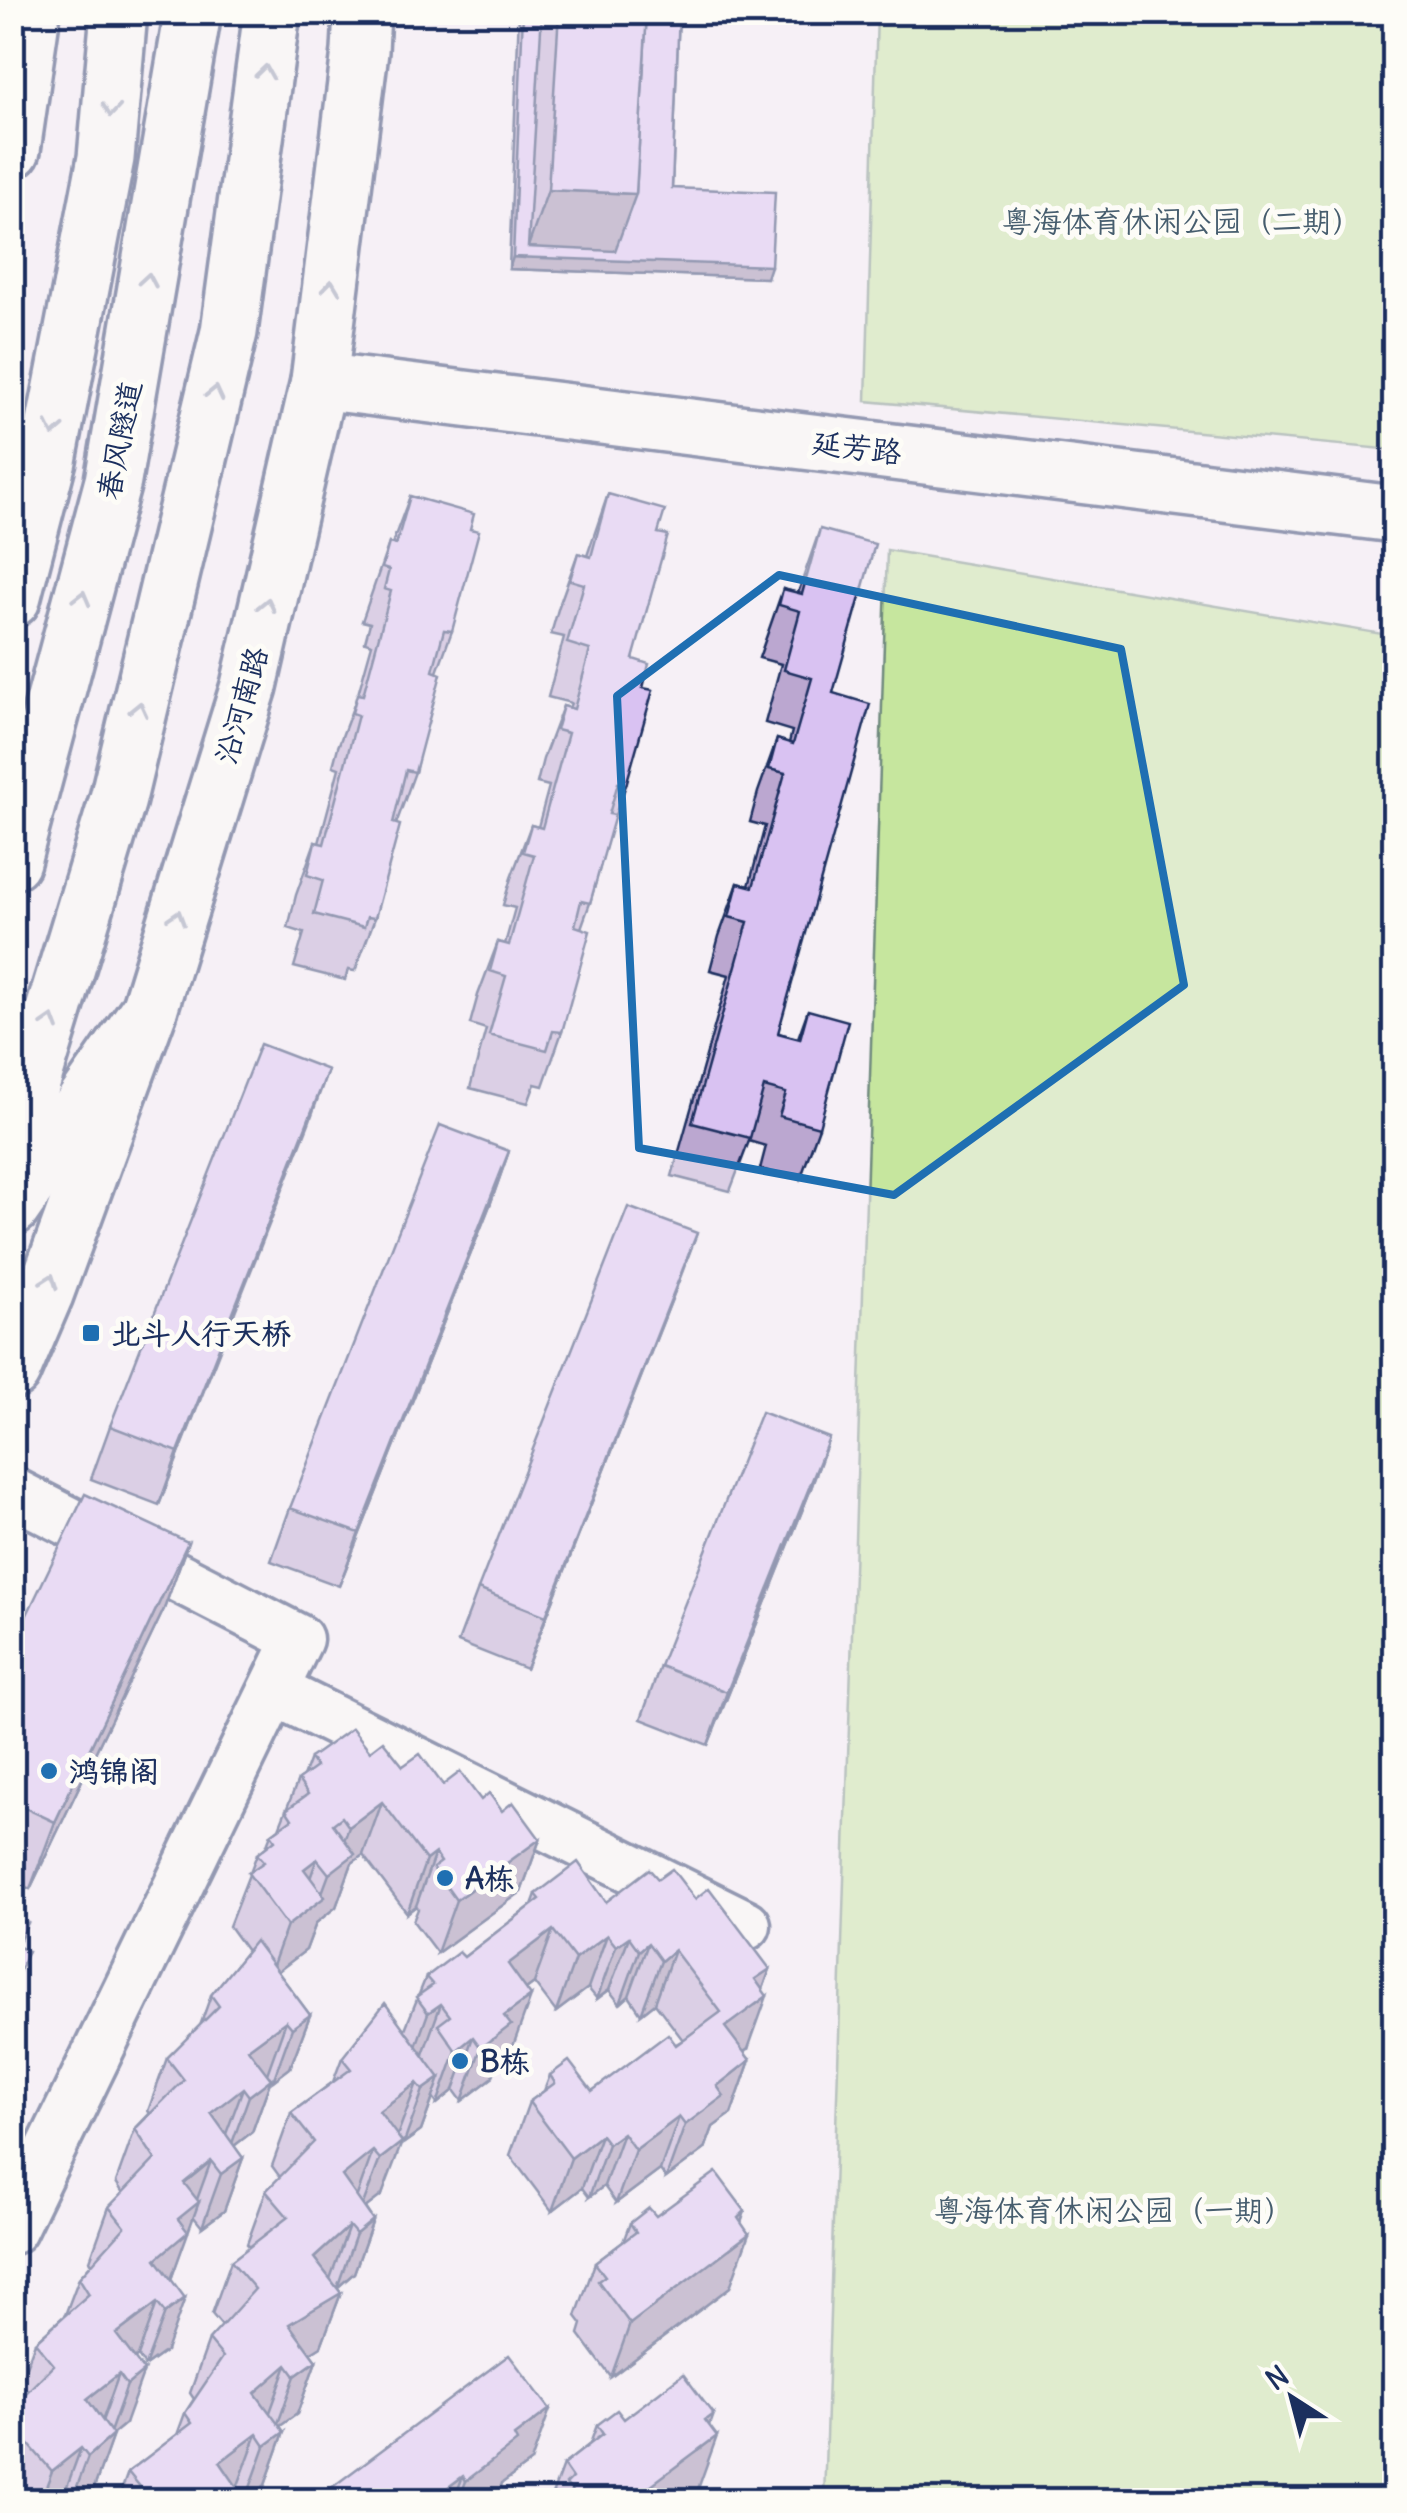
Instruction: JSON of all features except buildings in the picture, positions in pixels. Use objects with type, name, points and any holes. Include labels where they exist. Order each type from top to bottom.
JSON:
[{"type":"main road","points":[[12,150],[32,12]]},
{"type":"main road","points":[[12,598],[48,460],[106,158],[119,12]]},
{"type":"main road","name":"春风隧道","points":[[12,862],[113,481],[193,12]]},
{"type":"main road","points":[[12,1149],[118,799],[230,332],[272,12]]},
{"type":"main road","name":"沿河南路","points":[[12,1371],[45,1294],[148,1010],[249,686],[319,381],[362,12]]},
{"type":"main road","name":"延芳路","points":[[319,381],[1394,514]]},
{"type":"main road","points":[[12,1207],[148,1010]]},
{"type":"street","points":[[12,1492],[298,1639],[12,2228]]},
{"type":"street","points":[[275,1691],[746,1924]]},
{"type":"highlighted area","points":[[779,575],[1121,649],[1184,985],[894,1195],[639,1148],[617,696]]},
{"type":"green space","name":"粤海体育休闲公园（二期）","points":[[877,13],[1394,13],[1394,450],[866,401]]},
{"type":"green space","name":"粤海体育休闲公园（一期）","points":[[887,550],[1394,636],[1394,2500],[824,2500]]},
{"type":"place","name":"北斗人行天桥","points":[[91,1333]]},
{"type":"place","name":"鸿锦阁","points":[[49,1771]]},
{"type":"place","name":"A栋","points":[[445,1878]]},
{"type":"place","name":"B栋","points":[[460,2061]]}]
